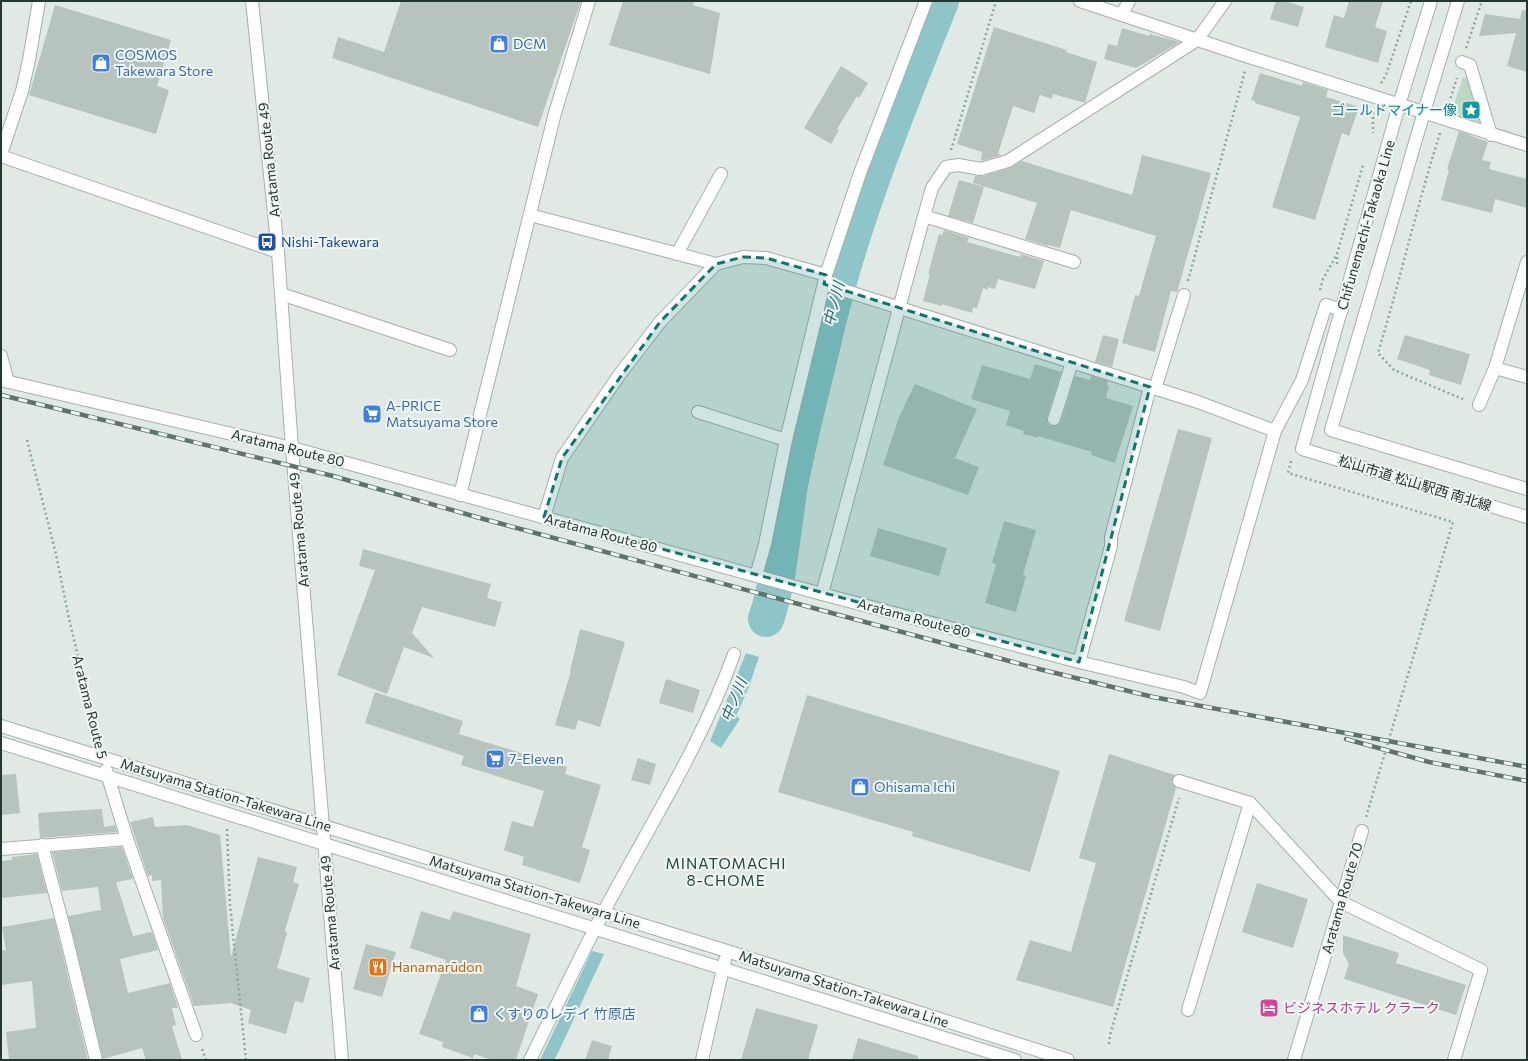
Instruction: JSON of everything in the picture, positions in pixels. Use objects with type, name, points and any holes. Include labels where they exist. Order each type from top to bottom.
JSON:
[{"type":"street","points":[[39,1],[22,91],[1,155],[278,252]]},
{"type":"street","name":"Aratama Route 49","points":[[252,1],[278,252],[292,448],[342,1060]]},
{"type":"street","points":[[460,494],[555,113],[589,1]]},
{"type":"street","points":[[762,577],[765,544],[786,440],[828,282],[860,172],[926,1]]},
{"type":"street","points":[[1080,1],[1249,58],[1527,145]]},
{"type":"street","points":[[1122,14],[1129,1]]},
{"type":"street","points":[[822,594],[932,188],[946,167],[958,165],[981,169],[1008,161],[1197,40],[1225,1]]},
{"type":"street","name":"Chifunemachi-Takaoka Line","points":[[1302,450],[1399,105],[1431,1]]},
{"type":"street","name":"Chifunemachi-Takaoka Line","points":[[1331,430],[1458,1]]},
{"type":"street","points":[[1462,62],[1470,65],[1491,134]]},
{"type":"street","points":[[677,254],[721,174]]},
{"type":"street","points":[[530,215],[716,264],[743,258],[766,258],[846,290],[1198,402],[1275,431],[1302,380],[1326,305],[1342,310]]},
{"type":"street","points":[[924,216],[1074,262]]},
{"type":"street","points":[[1479,405],[1495,368],[1527,262]]},
{"type":"street","points":[[544,517],[562,458],[620,374],[660,322],[716,264]]},
{"type":"street","points":[[281,294],[450,350]]},
{"type":"street","points":[[1079,662],[1111,546],[1111,537],[1152,388],[1184,295]]},
{"type":"street","points":[[1,356],[4,381]]},
{"type":"street","points":[[1054,419],[1072,362]]},
{"type":"street","points":[[1495,368],[1527,377]]},
{"type":"street","name":"Aratama Route 80","points":[[4,381],[292,448],[822,594],[1079,662],[1184,687],[1200,693],[1275,431]]},
{"type":"street","points":[[698,412],[786,440]]},
{"type":"street","name":"松山市道 松山駅西 南北線","points":[[1331,430],[1527,489]]},
{"type":"street","name":"松山市道 松山駅西 南北線","points":[[1302,450],[1527,517]]},
{"type":"street","points":[[530,1060],[602,914],[700,736],[723,685],[734,654]]},
{"type":"street","name":"Matsuyama Station-Takewara Line","points":[[1,726],[323,825],[1068,1060]]},
{"type":"street","name":"Matsuyama Station-Takewara Line","points":[[1,743],[108,775],[595,929],[723,967],[1015,1060]]},
{"type":"street","name":"Aratama Route 5","points":[[102,757],[126,839],[196,1035]]},
{"type":"street","points":[[1181,784],[1247,802],[1341,902],[1481,970],[1454,1060]]},
{"type":"street","points":[[1188,1010],[1247,802]]},
{"type":"street","name":"Aratama Route 70","points":[[1294,1060],[1362,831]]},
{"type":"street","points":[[1,849],[126,839]]},
{"type":"street","points":[[42,845],[96,1060]]},
{"type":"street","points":[[702,1060],[727,952]]},
{"type":"path","points":[[946,167],[996,1]]},
{"type":"path","points":[[1371,140],[1373,133],[1372,109],[1379,86],[1386,75],[1411,1]]},
{"type":"path","points":[[1479,405],[1394,370],[1378,353],[1444,119],[1482,1]]},
{"type":"path","points":[[1184,295],[1249,58]]},
{"type":"path","points":[[1336,266],[1337,254],[1364,163]]},
{"type":"path","points":[[1319,294],[1323,279],[1337,254]]},
{"type":"path","name":"Aratama Route 5","points":[[27,440],[102,757]]},
{"type":"path","points":[[1292,458],[1288,473],[1453,522],[1362,831]]},
{"type":"path","points":[[1109,1044],[1110,1035],[1181,784]]},
{"type":"path","points":[[226,812],[230,905],[246,1060]]},
{"type":"highlighted area","points":[[743,257],[766,258],[826,275],[824,284],[1150,387],[1079,662],[544,517],[562,458],[660,322],[716,264]]},
{"type":"green space","points":[[1463,77],[1467,78],[1480,122],[1458,116],[1452,111]]},
{"type":"water","points":[[746,653],[759,657],[748,689],[736,716],[740,719],[721,748],[710,741]]},
{"type":"water","points":[[592,951],[604,954],[558,1053],[554,1060],[540,1060]]},
{"type":"building","name":"DCM","points":[[401,1],[581,1],[538,127],[332,58],[338,37],[384,52]]},
{"type":"building","points":[[623,1],[694,1],[693,5],[720,13],[710,74],[609,45]]},
{"type":"building","points":[[1276,1],[1284,1],[1304,7],[1298,27],[1270,19]]},
{"type":"building","points":[[1349,1],[1383,1],[1375,27],[1387,31],[1378,63],[1325,47],[1334,15],[1344,18]]},
{"type":"building","name":"COSMOS Takewara Store","points":[[55,5],[171,40],[157,86],[169,90],[156,134],[29,95]]},
{"type":"building","points":[[1522,10],[1527,11],[1527,72],[1507,66],[1516,33],[1479,36],[1485,14],[1520,19]]},
{"type":"building","points":[[994,27],[1067,50],[1066,52],[1097,62],[1085,103],[1053,94],[1052,99],[1040,95],[1034,113],[1013,106],[998,154],[1002,155],[981,161],[982,152],[957,144]]},
{"type":"building","points":[[1122,28],[1149,36],[1150,34],[1180,42],[1136,68],[1104,59],[1108,44],[1117,46]]},
{"type":"building","points":[[841,66],[868,83],[859,98],[857,96],[837,129],[839,130],[831,144],[804,128]]},
{"type":"building","points":[[1260,73],[1302,86],[1303,82],[1328,90],[1326,97],[1359,107],[1349,136],[1342,133],[1315,220],[1272,207],[1300,117],[1255,103],[1255,101],[1251,100]]},
{"type":"building","points":[[1459,131],[1488,142],[1482,160],[1491,162],[1489,169],[1527,179],[1527,208],[1495,199],[1492,213],[1441,200],[1449,170],[1447,169]]},
{"type":"building","points":[[1142,155],[1211,173],[1177,292],[1171,291],[1155,352],[1122,343],[1135,295],[1139,296],[1156,236],[1071,210],[1060,248],[1048,246],[1025,239],[1037,203],[973,183],[975,176],[983,176],[1010,168],[1022,161],[1132,195]]},
{"type":"building","points":[[959,180],[984,187],[973,223],[948,216]]},
{"type":"building","points":[[944,230],[969,238],[967,242],[1020,257],[1021,254],[1044,261],[1035,289],[998,279],[995,289],[988,287],[988,290],[983,288],[977,308],[973,307],[972,313],[942,304],[942,306],[923,301],[930,274],[928,274],[939,234],[942,235]]},
{"type":"building","points":[[1103,335],[1119,339],[1112,367],[1095,362]]},
{"type":"building","points":[[1405,335],[1470,354],[1461,385],[1429,375],[1430,370],[1397,359]]},
{"type":"building","points":[[1035,364],[1061,372],[1047,417],[1048,424],[1051,426],[1056,426],[1061,422],[1075,376],[1090,380],[1091,376],[1108,381],[1107,385],[1109,386],[1106,398],[1133,406],[1115,463],[1091,455],[1092,452],[1038,436],[1038,438],[1023,434],[1024,431],[1006,425],[1010,411],[971,399],[982,365],[1030,379]]},
{"type":"building","points":[[915,384],[977,409],[955,458],[979,467],[968,495],[883,465],[899,417]]},
{"type":"building","points":[[1178,429],[1212,438],[1160,631],[1124,621]]},
{"type":"building","points":[[1004,521],[1036,530],[1023,575],[1026,576],[1016,612],[985,603],[996,564],[992,563]]},
{"type":"building","points":[[878,528],[947,548],[939,576],[870,556]]},
{"type":"building","points":[[363,549],[491,584],[487,598],[502,602],[495,627],[422,607],[412,633],[434,658],[404,647],[387,694],[337,675],[375,570],[359,566]]},
{"type":"building","points":[[580,629],[625,642],[600,727],[578,720],[575,730],[555,725],[571,671]]},
{"type":"building","points":[[666,679],[700,690],[693,713],[659,703]]},
{"type":"building","points":[[375,692],[463,721],[459,734],[567,767],[565,774],[601,785],[582,847],[590,850],[580,883],[522,865],[524,857],[504,850],[512,821],[533,827],[544,791],[461,765],[464,756],[365,723]]},
{"type":"building","points":[[807,695],[1060,771],[1030,872],[912,836],[913,832],[778,792]]},
{"type":"building","points":[[1109,754],[1175,775],[1172,782],[1176,788],[1113,1007],[1016,980],[1030,940],[1071,952],[1096,863],[1079,858]]},
{"type":"building","points":[[638,758],[656,764],[650,785],[631,780]]},
{"type":"building","points":[[16,774],[20,813],[1,815],[1,775]]},
{"type":"building","points":[[102,809],[104,827],[115,825],[117,832],[40,838],[38,813]]},
{"type":"building","points":[[153,817],[155,827],[187,825],[220,835],[231,957],[258,857],[297,867],[293,882],[299,884],[285,930],[287,933],[277,968],[310,978],[303,1003],[295,1001],[286,1034],[248,1023],[251,1010],[231,1003],[194,1006],[163,918],[161,880],[152,881],[152,875],[148,876],[130,822]]},
{"type":"building","points":[[122,847],[133,879],[116,882],[133,936],[152,932],[158,950],[120,959],[128,993],[170,983],[178,1008],[172,1008],[176,1025],[172,1026],[182,1060],[146,1060],[142,1048],[103,1059],[68,916],[101,910],[98,887],[62,891],[52,852]]},
{"type":"building","points":[[37,854],[47,893],[1,898],[1,861],[12,860],[12,857]]},
{"type":"building","points":[[1257,883],[1308,899],[1293,948],[1242,932]]},
{"type":"building","points":[[421,911],[450,920],[453,911],[531,934],[516,986],[538,994],[516,1060],[492,1060],[474,1054],[473,1058],[442,1047],[443,1042],[419,1034],[446,960],[410,948]]},
{"type":"building","points":[[54,918],[88,1060],[9,1060],[6,1032],[36,1028],[32,981],[1,985],[1,951],[6,950],[2,927]]},
{"type":"building","points":[[1343,935],[1399,953],[1396,963],[1466,985],[1456,1015],[1344,979],[1349,964],[1343,953]]},
{"type":"building","points":[[366,944],[396,952],[382,997],[353,989]]},
{"type":"building","points":[[756,1008],[818,1025],[808,1060],[741,1060]]},
{"type":"building","points":[[858,1038],[918,1056],[918,1060],[852,1060]]},
{"type":"building","points":[[592,1040],[612,1046],[608,1060],[585,1060]]},
{"type":"waterway","name":"中ノ川","points":[[766,619],[775,587],[794,466],[837,289],[863,205],[941,1]]},
{"type":"railway","points":[[1,395],[333,476],[480,518],[1039,669],[1153,697],[1527,767]]},
{"type":"railway","points":[[1346,739],[1429,762],[1527,781]]},
{"type":"place","name":"DCM","points":[[499,44]]},
{"type":"place","name":"COSMOS Takewara Store","points":[[101,63]]},
{"type":"place","name":"ゴールドマイナー像","points":[[1471,110]]},
{"type":"place","name":"Nishi-Takewara","points":[[267,242]]},
{"type":"place","name":"A-PRICE Matsuyama Store","points":[[372,414]]},
{"type":"place","name":"7-Eleven","points":[[495,759]]},
{"type":"place","name":"Ohisama Ichi","points":[[860,787]]},
{"type":"place","name":"Hanamarūdon","points":[[378,967]]},
{"type":"place","name":"ビジネスホテル クラーク","points":[[1269,1008]]},
{"type":"place","name":"くすりのレデイ 竹原店","points":[[479,1014]]},
{"type":"district","name":"MINATOMACHI 8-CHOME","points":[[726,872]]}]
